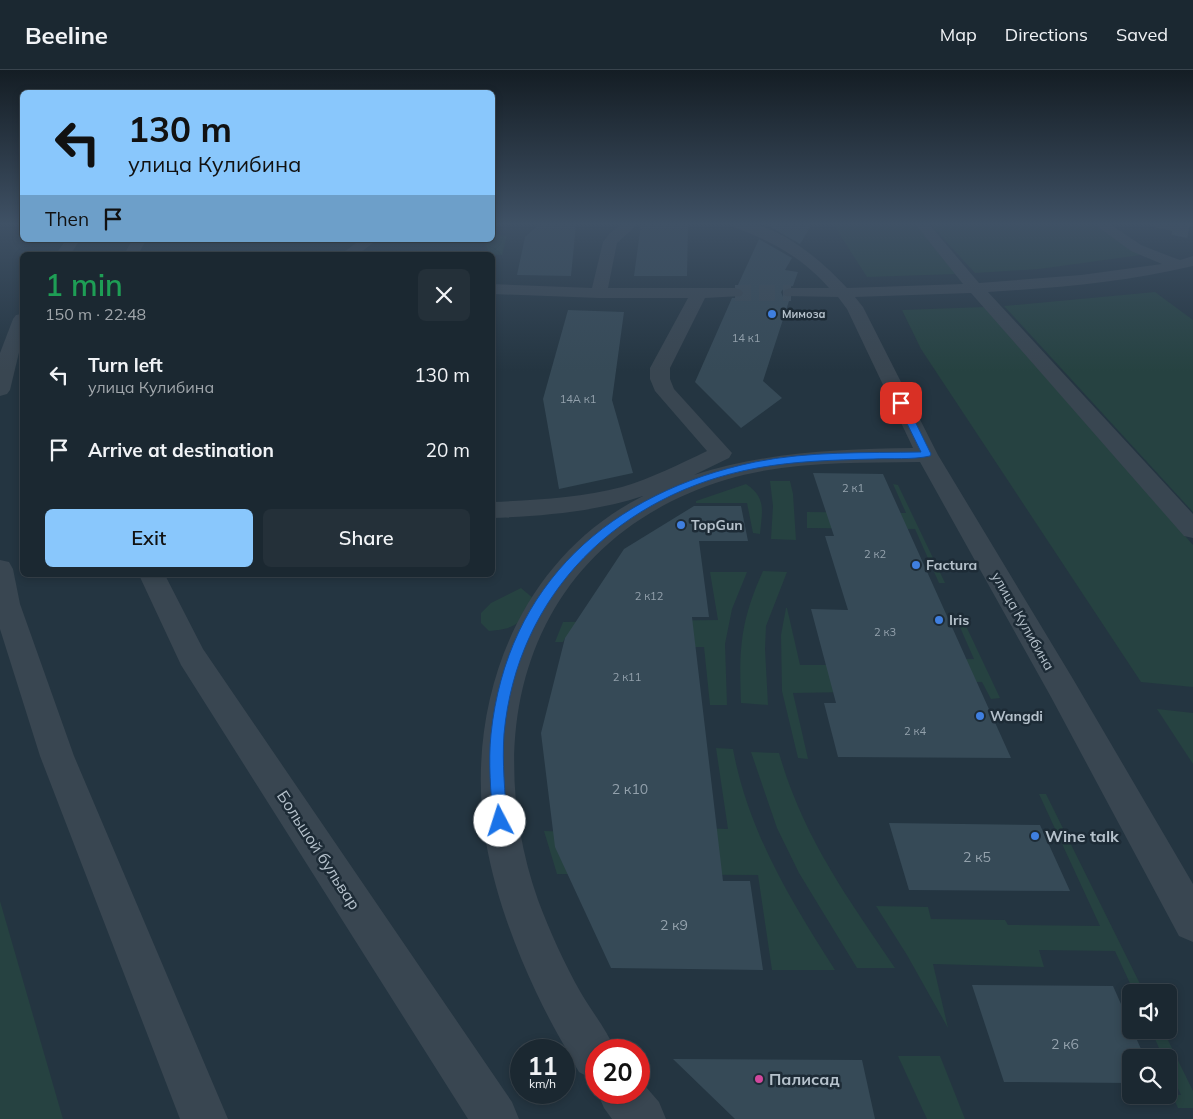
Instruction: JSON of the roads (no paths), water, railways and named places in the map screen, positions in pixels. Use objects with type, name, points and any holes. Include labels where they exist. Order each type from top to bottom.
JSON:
[{"type":"street","points":[[599,293],[603,273]]},
{"type":"street","name":"улица Кулибина","points":[[822,273],[855,307],[927,454],[1062,688],[1193,922]]},
{"type":"street","points":[[963,273],[1193,530]]},
{"type":"street","points":[[791,293],[975,288],[1060,282],[1134,273]]},
{"type":"street","points":[[495,290],[599,293],[735,293]]},
{"type":"street","points":[[495,510],[561,505],[612,496],[650,486],[721,453],[667,394],[660,379],[660,368],[699,293]]},
{"type":"street","points":[[0,390],[11,346],[20,323]]},
{"type":"street","points":[[585,1040],[570,1018],[541,960],[521,909],[502,833],[496,769],[498,728],[507,680],[525,633],[550,588],[576,557],[603,532],[666,493],[722,473],[785,460],[844,456],[927,454]]},
{"type":"street","points":[[0,570],[6,604],[57,756],[204,1119]]},
{"type":"street","name":"Большой бульвар","points":[[153,577],[192,657],[495,1119]]},
{"type":"street","points":[[630,1104],[642,1119]]},
{"type":"tunnel","points":[[735,293],[791,293]]},
{"type":"place","name":"Мимоза","points":[[772,314]]},
{"type":"place","name":"TopGun","points":[[681,525]]},
{"type":"place","name":"Factura","points":[[916,565]]},
{"type":"place","name":"Iris","points":[[939,620]]},
{"type":"place","name":"Wangdi","points":[[980,716]]},
{"type":"place","name":"Wine talk","points":[[1035,836]]},
{"type":"place","name":"Палисад","points":[[759,1079]]}]
